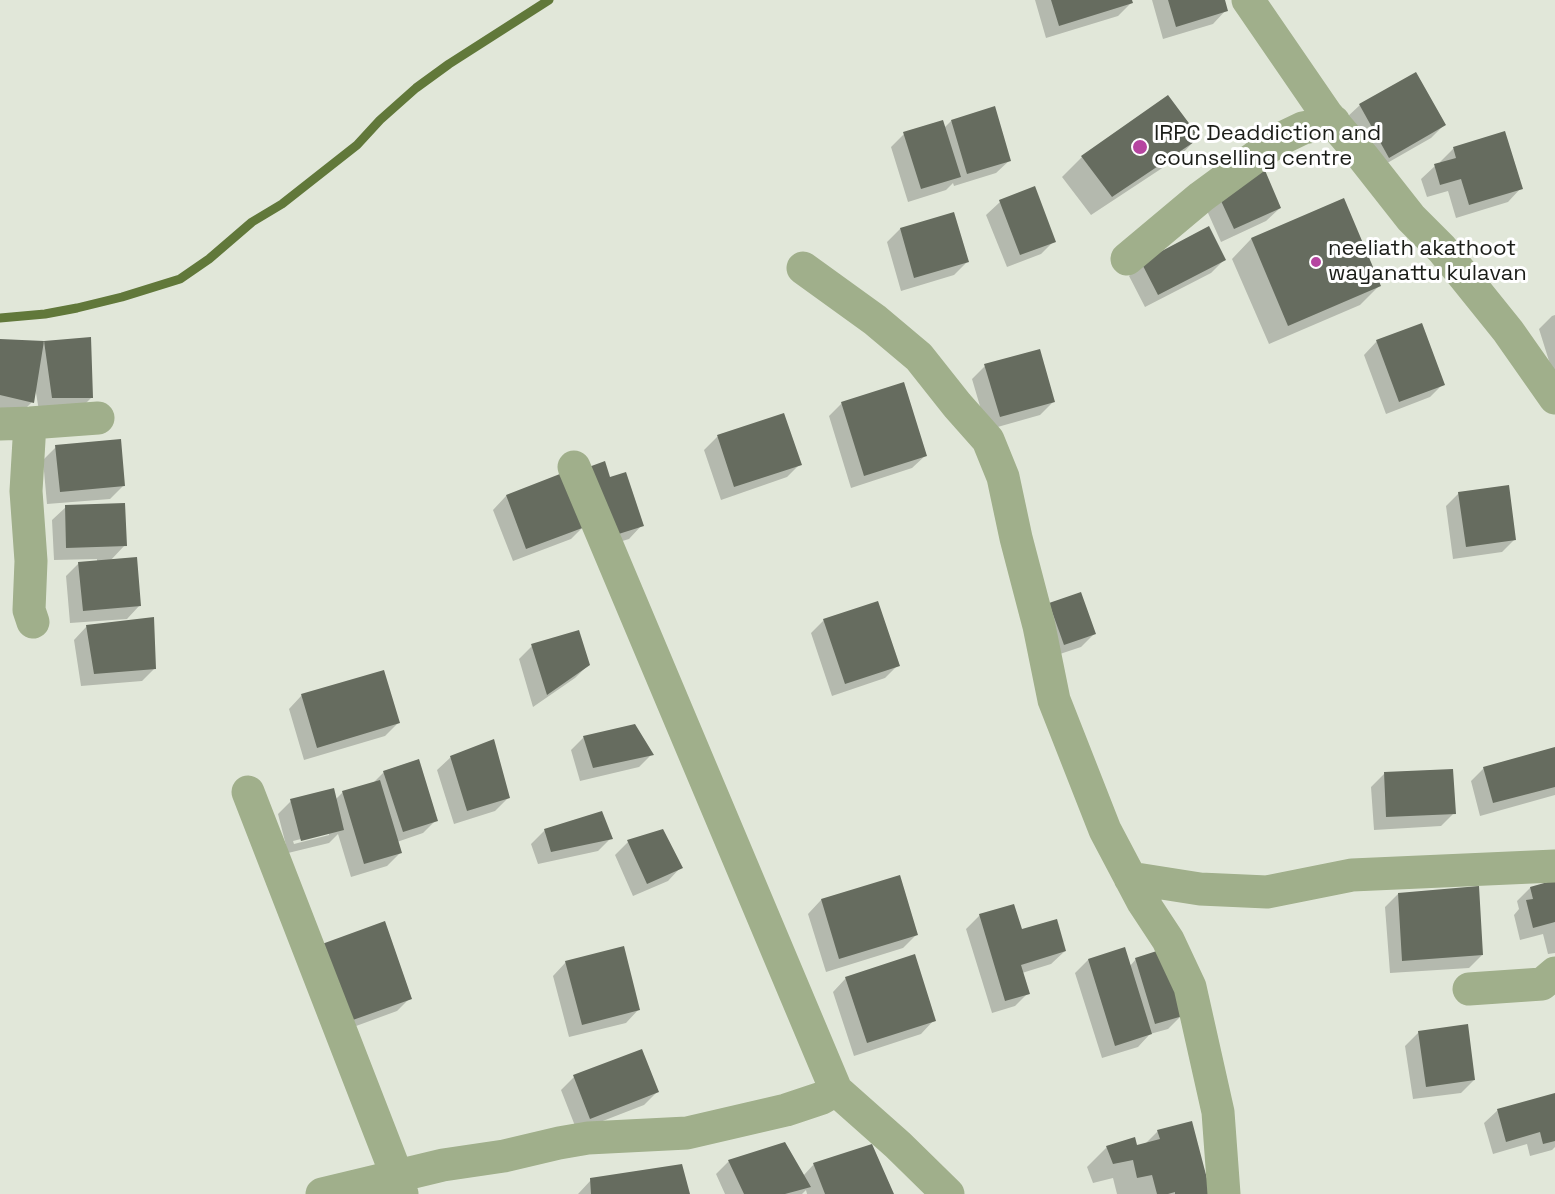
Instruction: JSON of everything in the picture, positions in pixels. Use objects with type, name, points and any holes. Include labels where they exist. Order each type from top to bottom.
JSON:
[{"type":"street","points":[[1248,0],[1304,83],[1334,122],[1411,218],[1449,257],[1508,331],[1555,398]]},
{"type":"street","points":[[1127,259],[1201,197],[1280,139],[1304,128],[1334,122]]},
{"type":"street","points":[[803,268],[875,320],[919,357],[988,440],[1003,477],[1039,626],[1054,700],[1105,830],[1143,902],[1168,940],[1190,987],[1218,1112],[1224,1194]]},
{"type":"street","points":[[33,622],[29,610],[31,561],[26,491],[15,423],[98,418]]},
{"type":"street","points":[[574,467],[836,1090],[898,1145],[948,1194]]},
{"type":"street","points":[[248,792],[400,1185]]},
{"type":"street","points":[[1131,878],[1200,889],[1267,892],[1352,874],[1555,866]]},
{"type":"street","points":[[1469,988],[1542,984],[1555,973]]},
{"type":"street","points":[[322,1194],[400,1185],[443,1165],[504,1156],[588,1138],[687,1133],[786,1110],[822,1098],[836,1090]]},
{"type":"building","points":[[1051,0],[1132,0],[1133,3],[1059,26]]},
{"type":"building","points":[[1168,0],[1225,0],[1228,11],[1176,27]]},
{"type":"building","points":[[1416,72],[1446,125],[1389,158],[1359,104]]},
{"type":"building","name":"IRPC Deaddiction and counselling centre","points":[[1168,95],[1200,138],[1112,197],[1081,156]]},
{"type":"building","points":[[995,106],[1011,161],[967,174],[951,120]]},
{"type":"building","points":[[943,120],[961,177],[921,189],[903,132]]},
{"type":"building","points":[[1505,131],[1523,189],[1469,205],[1461,179],[1440,185],[1434,164],[1456,158],[1453,147]]},
{"type":"building","points":[[1264,168],[1281,208],[1234,229],[1216,190]]},
{"type":"building","points":[[1035,186],[1056,242],[1020,255],[999,200]]},
{"type":"building","name":"neeliath akathoot wayanattu kulavan","points":[[1344,198],[1381,286],[1288,326],[1251,238]]},
{"type":"building","points":[[954,212],[969,262],[914,278],[900,228]]},
{"type":"building","points":[[1209,226],[1226,260],[1158,295],[1141,262]]},
{"type":"building","points":[[1422,323],[1445,385],[1399,402],[1376,340]]},
{"type":"building","points":[[91,337],[93,398],[52,398],[44,341]]},
{"type":"building","points":[[0,339],[44,341],[34,403],[0,395]]},
{"type":"building","points":[[1040,349],[1055,402],[1000,417],[984,364]]},
{"type":"building","points":[[904,382],[927,456],[864,476],[841,402]]},
{"type":"building","points":[[784,413],[802,465],[734,487],[717,435]]},
{"type":"building","points":[[121,439],[125,486],[60,492],[55,445]]},
{"type":"building","points":[[605,461],[610,477],[626,472],[644,526],[609,537],[586,468]]},
{"type":"building","points":[[565,472],[585,527],[526,549],[506,495]]},
{"type":"building","points":[[1509,485],[1516,540],[1466,547],[1458,492]]},
{"type":"building","points":[[125,503],[127,546],[66,548],[65,505]]},
{"type":"building","points":[[137,557],[141,606],[83,611],[78,562]]},
{"type":"building","points":[[1081,592],[1096,634],[1064,645],[1049,603]]},
{"type":"building","points":[[878,601],[900,666],[845,684],[823,619]]},
{"type":"building","points":[[154,617],[156,669],[94,674],[86,625]]},
{"type":"building","points":[[579,630],[590,665],[547,695],[531,644]]},
{"type":"building","points":[[384,670],[400,723],[317,748],[301,694]]},
{"type":"building","points":[[635,724],[654,755],[593,768],[583,736]]},
{"type":"building","points":[[494,739],[510,798],[467,811],[450,756]]},
{"type":"building","points":[[1555,747],[1555,787],[1493,803],[1483,767]]},
{"type":"building","points":[[419,759],[438,821],[403,832],[383,771]]},
{"type":"building","points":[[1453,769],[1456,814],[1386,817],[1384,772]]},
{"type":"building","points":[[380,780],[402,853],[364,864],[342,791]]},
{"type":"building","points":[[334,788],[344,830],[301,841],[290,799]]},
{"type":"building","points":[[602,811],[613,839],[551,852],[544,829]]},
{"type":"building","points":[[663,829],[683,868],[647,884],[627,840]]},
{"type":"building","points":[[900,875],[918,935],[839,959],[821,899]]},
{"type":"building","points":[[1555,880],[1555,922],[1533,928],[1526,900],[1533,899],[1530,887]]},
{"type":"building","points":[[1479,886],[1483,955],[1402,961],[1398,893]]},
{"type":"building","points":[[1014,904],[1022,929],[1057,919],[1066,951],[1021,965],[1030,994],[1005,1001],[979,914]]},
{"type":"building","points":[[385,921],[412,999],[350,1021],[322,944]]},
{"type":"building","points":[[624,946],[640,1010],[582,1025],[565,961]]},
{"type":"building","points":[[1125,947],[1152,1034],[1115,1046],[1088,959]]},
{"type":"building","points":[[1163,949],[1183,1016],[1155,1024],[1135,958]]},
{"type":"building","points":[[915,954],[936,1021],[867,1043],[845,977]]},
{"type":"building","points":[[1468,1024],[1475,1080],[1426,1087],[1418,1031]]},
{"type":"building","points":[[642,1049],[659,1092],[590,1119],[573,1075]]},
{"type":"building","points":[[1555,1093],[1555,1141],[1543,1144],[1540,1132],[1506,1142],[1497,1109]]},
{"type":"building","points":[[1192,1121],[1211,1194],[1175,1194],[1175,1192],[1157,1194],[1152,1175],[1137,1178],[1133,1160],[1113,1164],[1106,1146],[1135,1137],[1137,1145],[1160,1139],[1157,1130]]},
{"type":"building","points":[[785,1142],[811,1187],[785,1194],[744,1194],[728,1160]]},
{"type":"building","points":[[872,1144],[894,1194],[825,1194],[813,1163]]},
{"type":"building","points":[[682,1164],[690,1194],[591,1194],[590,1178]]},
{"type":"waterway","points":[[0,318],[45,314],[77,308],[180,279],[209,259],[252,222],[282,204],[357,145],[380,120],[416,88],[449,64],[549,0]]},
{"type":"place","name":"IRPC Deaddiction and counselling centre","points":[[1140,147]]},
{"type":"place","name":"neeliath akathoot wayanattu kulavan","points":[[1316,262]]}]
